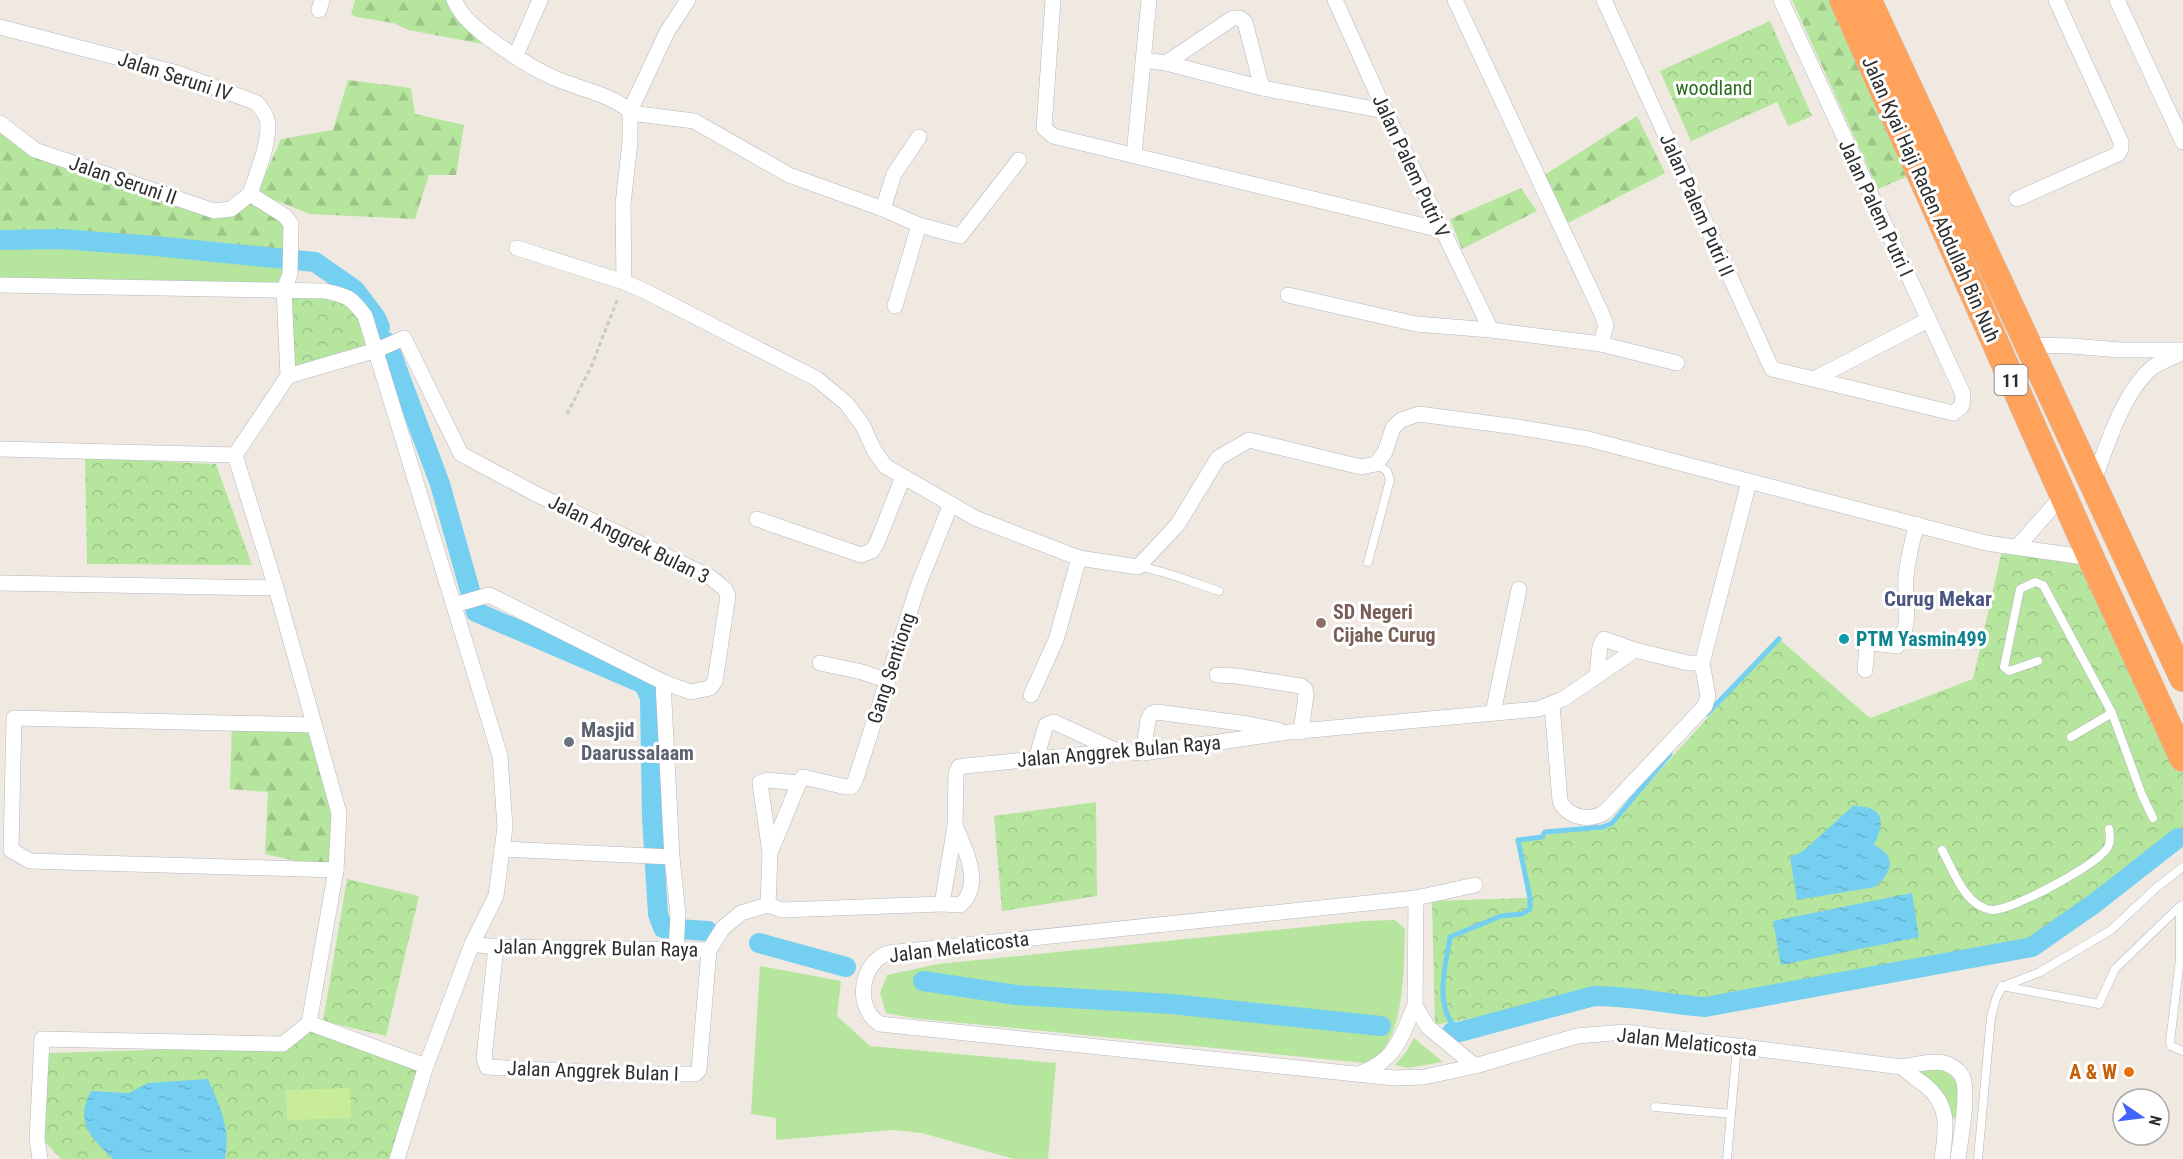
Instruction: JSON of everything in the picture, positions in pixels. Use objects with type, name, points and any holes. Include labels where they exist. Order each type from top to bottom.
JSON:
[{"type":"highway","name":"Jalan Kyai Haji Raden Abdullah Bin Nuh","points":[[1843,0],[1930,167],[2030,345],[2183,678]]},
{"type":"highway","name":"Jalan Kyai Haji Raden Abdullah Bin Nuh","points":[[1868,0],[1930,167],[2063,495],[2183,758]]},
{"type":"street","points":[[454,0],[464,17],[479,31],[550,76],[618,101],[630,112],[694,121],[789,175],[883,209],[919,225],[960,236],[1019,160]]},
{"type":"street","points":[[516,56],[540,0]]},
{"type":"street","points":[[624,282],[623,204],[630,142],[630,112],[667,32],[688,0]]},
{"type":"street","points":[[1053,0],[1044,128],[1053,136],[1441,230]]},
{"type":"street","points":[[1134,155],[1149,0]]},
{"type":"street","name":"Jalan Palem Putri V","points":[[1335,0],[1441,230],[1491,330]]},
{"type":"street","points":[[1455,0],[1601,312],[1606,325],[1601,344]]},
{"type":"street","name":"Jalan Palem Putri II","points":[[1604,0],[1772,369],[1953,413]]},
{"type":"street","name":"Jalan Palem Putri I","points":[[1781,0],[1962,394],[1962,406],[1953,413]]},
{"type":"street","points":[[2018,199],[2118,154],[2121,149],[2121,142],[2056,0]]},
{"type":"street","points":[[2117,0],[2183,142]]},
{"type":"street","points":[[1166,63],[1233,18],[1240,18],[1245,22],[1262,88]]},
{"type":"street","name":"Jalan Seruni IV","points":[[0,27],[177,73],[257,103],[268,121],[267,136],[250,194]]},
{"type":"street","points":[[1144,60],[1166,63],[1262,88],[1385,111]]},
{"type":"street","name":"Jalan Seruni II","points":[[0,123],[35,150],[214,211],[231,209],[250,194]]},
{"type":"street","points":[[883,209],[894,174],[919,137]]},
{"type":"street","points":[[235,455],[288,376],[285,290],[291,269],[291,224],[285,216],[250,194]]},
{"type":"street","points":[[894,306],[919,225]]},
{"type":"street","points":[[517,248],[624,282],[647,292],[817,380],[846,403],[863,426],[874,450],[885,466],[975,518],[1079,558],[1138,567],[1178,524],[1218,458],[1249,440],[1361,467],[1376,464],[1385,452],[1394,428],[1401,420],[1419,414],[1588,439],[1986,543],[2091,558]]},
{"type":"street","points":[[0,285],[325,291],[341,294],[353,300],[365,316],[464,602],[500,756],[505,827],[496,896],[472,944],[426,1066],[398,1159]]},
{"type":"street","points":[[1288,295],[1416,324],[1491,330],[1601,344],[1677,363]]},
{"type":"street","points":[[1816,378],[1928,320]]},
{"type":"street","name":"Jalan Anggrek Bulan 3","points":[[288,376],[377,350],[404,338],[408,342],[461,454],[534,493],[710,577],[725,589],[728,596],[715,681],[710,688],[691,692],[663,682],[489,595],[464,602]]},
{"type":"street","points":[[2030,345],[2183,351]]},
{"type":"street","points":[[2092,484],[2116,420],[2138,384],[2154,367],[2183,351]]},
{"type":"street","points":[[0,449],[235,455]]},
{"type":"street","points":[[40,1159],[37,1138],[42,1039],[283,1044],[309,1023],[336,870],[339,813],[276,588],[235,455]]},
{"type":"street","points":[[757,519],[861,555],[872,551],[877,543],[903,477]]},
{"type":"street","points":[[1552,705],[1560,801],[1563,808],[1583,818],[1596,818],[1605,812],[1705,706],[1708,696],[1702,663],[1749,482]]},
{"type":"street","points":[[2018,546],[2063,495]]},
{"type":"street","name":"Gang Sentiong","points":[[801,780],[851,787],[855,781],[918,586],[951,504]]},
{"type":"street","points":[[1865,670],[1867,647],[1873,643],[1897,646],[1904,637],[1907,625],[1906,575],[1917,524]]},
{"type":"street","points":[[1031,695],[1056,640],[1079,558]]},
{"type":"street","points":[[0,582],[276,588]]},
{"type":"street","points":[[1493,713],[1519,589]]},
{"type":"street","points":[[1597,675],[1600,646],[1604,639],[1635,650],[1688,663],[1702,663]]},
{"type":"street","name":"Jalan Anggrek Bulan Raya","points":[[472,944],[496,947],[676,946],[709,951],[723,928],[734,917],[768,905],[782,910],[942,904],[955,826],[956,774],[959,767],[1117,751],[1143,753],[1295,732],[1538,709],[1552,705],[1635,650]]},
{"type":"street","points":[[820,663],[862,672],[888,681]]},
{"type":"street","points":[[1143,753],[1148,720],[1151,714],[1156,712],[1295,732],[1306,695],[1305,689],[1301,686],[1217,675]]},
{"type":"street","points":[[663,682],[660,857],[678,914],[676,946]]},
{"type":"street","points":[[314,725],[14,718],[10,850],[30,861],[336,870]]},
{"type":"street","points":[[1035,759],[1049,722],[1054,722],[1117,751]]},
{"type":"street","points":[[768,905],[770,853],[760,783],[767,780],[801,780],[770,853]]},
{"type":"street","points":[[942,904],[960,905],[966,900],[970,891],[971,878],[966,850],[955,826]]},
{"type":"street","points":[[502,849],[660,857]]},
{"type":"street","name":"Jalan Melaticosta","points":[[1475,885],[1416,898],[888,953],[879,956],[870,968],[863,989],[866,1010],[880,1024],[1394,1078],[1424,1077],[1474,1066],[1577,1036],[1625,1032],[1902,1067],[1931,1062],[1944,1063],[1956,1068],[1963,1077],[1965,1090],[1942,1159]]},
{"type":"street","points":[[1359,1074],[1379,1066],[1393,1051],[1415,1006],[1416,898]]},
{"type":"street","name":"Jalan Anggrek Bulan I","points":[[496,947],[484,1058],[487,1067],[621,1074],[695,1074],[699,1070],[709,951]]},
{"type":"street","points":[[1415,1006],[1428,1027],[1474,1066]]},
{"type":"street","points":[[309,1023],[426,1066]]},
{"type":"street","name":"Jalan Melaticosta","points":[[1902,1067],[1934,1094],[1954,1127],[1958,1159]]},
{"type":"lane","points":[[1368,562],[1390,480],[1387,471],[1376,464]]},
{"type":"lane","points":[[1138,567],[1157,569],[1168,575],[1219,591]]},
{"type":"lane","points":[[2038,661],[2009,672],[2004,667],[2020,589],[2035,582],[2043,585],[2112,713],[2142,795],[2153,818]]},
{"type":"lane","points":[[2071,737],[2112,713]]},
{"type":"lane","points":[[1942,850],[1972,900],[1980,906],[1994,910],[2008,907],[2091,864],[2109,846],[2109,829]]},
{"type":"lane","points":[[1978,1159],[1991,1017],[2002,986],[2040,972],[2110,930],[2183,867]]},
{"type":"lane","points":[[2002,986],[2098,1004],[2115,969],[2181,907]]},
{"type":"lane","points":[[2181,907],[2180,959],[2170,1042],[2171,1046],[2183,1051]]},
{"type":"lane","points":[[1727,1159],[1737,1046]]},
{"type":"lane","points":[[1655,1107],[1731,1114]]},
{"type":"path","points":[[567,414],[591,367],[624,282]]},
{"type":"green space","points":[[355,0],[448,0],[451,12],[482,44],[409,30],[393,23],[356,17],[351,14]]},
{"type":"green space","points":[[1792,0],[1843,0],[1918,172],[1878,189]]},
{"type":"green space","name":"woodland","points":[[1770,21],[1812,116],[1788,126],[1777,102],[1691,141],[1660,71]]},
{"type":"green space","points":[[348,80],[411,88],[415,114],[464,125],[456,175],[429,175],[415,219],[310,214],[257,193],[281,139],[333,130]]},
{"type":"green space","points":[[1637,116],[1665,173],[1566,224],[1543,176]]},
{"type":"green space","points":[[0,123],[35,150],[214,211],[250,194],[285,216],[291,260],[61,239],[0,242]]},
{"type":"green space","points":[[1521,188],[1537,211],[1462,249],[1450,219]]},
{"type":"green space","points":[[61,239],[291,260],[284,290],[0,285],[0,240]]},
{"type":"green space","points":[[284,290],[353,300],[377,350],[288,376]]},
{"type":"green space","points":[[85,458],[216,464],[252,565],[87,564]]},
{"type":"green space","points":[[2003,546],[2091,558],[2183,758],[2183,829],[2178,838],[2100,899],[2032,947],[1705,1007],[1594,996],[1435,1025],[1432,901],[1529,898],[1518,840],[1612,823],[1779,639],[1870,718],[1973,679]]},
{"type":"green space","points":[[232,722],[314,725],[339,813],[336,870],[265,854],[268,792],[230,789]]},
{"type":"green space","points":[[1096,802],[1097,896],[1002,911],[994,816]]},
{"type":"green space","points":[[347,879],[419,896],[386,1036],[323,1021]]},
{"type":"green space","points":[[1395,920],[1405,929],[1399,1012],[1388,1042],[1378,1054],[1364,1063],[912,1018],[886,1013],[880,993],[887,975],[938,964],[1364,921]]},
{"type":"green space","points":[[760,966],[841,981],[837,1016],[870,1046],[1056,1063],[1048,1159],[1014,1159],[922,1133],[893,1130],[776,1140],[776,1118],[751,1114]]},
{"type":"green space","points":[[309,1023],[426,1066],[397,1159],[61,1159],[44,1141],[49,1053],[284,1046]]},
{"type":"green space","points":[[1414,1038],[1443,1062],[1408,1068],[1395,1065]]},
{"type":"green space","points":[[1941,1068],[1953,1078],[1958,1088],[1956,1119],[1952,1117],[1940,1089],[1919,1073],[1919,1070]]},
{"type":"green space","points":[[350,1088],[351,1118],[287,1120],[286,1090]]},
{"type":"water","points":[[1853,806],[1871,809],[1880,816],[1880,829],[1874,845],[1881,849],[1889,859],[1889,870],[1886,876],[1875,887],[1797,900],[1790,857],[1802,852]]},
{"type":"water","points":[[1912,893],[1919,937],[1781,965],[1773,921]]},
{"type":"water","points":[[208,1079],[225,1127],[227,1137],[225,1159],[113,1159],[87,1129],[84,1112],[91,1091],[129,1093],[148,1083]]},
{"type":"waterway","points":[[0,240],[61,239],[315,262],[355,290],[380,327]]},
{"type":"waterway","points":[[387,342],[440,484],[476,612],[644,684],[650,698],[652,818],[658,914],[663,928],[708,931]]},
{"type":"waterway","points":[[1707,714],[1779,639]]},
{"type":"waterway","points":[[1459,1032],[1451,1022],[1443,999],[1450,937],[1501,916],[1522,914],[1530,909],[1530,898],[1518,840],[1542,837],[1545,832],[1603,827],[1612,823],[1670,754]]},
{"type":"waterway","points":[[1452,1032],[1594,996],[1705,1007],[2032,947],[2095,903],[2178,838]]},
{"type":"waterway","points":[[759,943],[846,967]]},
{"type":"waterway","points":[[923,981],[1016,995],[1171,1004],[1381,1026]]},
{"type":"place","name":"SD Negeri Cijahe Curug","points":[[1321,623]]},
{"type":"place","name":"PTM Yasmin499","points":[[1844,639]]},
{"type":"place","name":"Masjid Daarussalaam","points":[[569,742]]},
{"type":"place","name":"A & W","points":[[2129,1072]]},
{"type":"district","name":"Curug Mekar","points":[[1938,599]]}]
